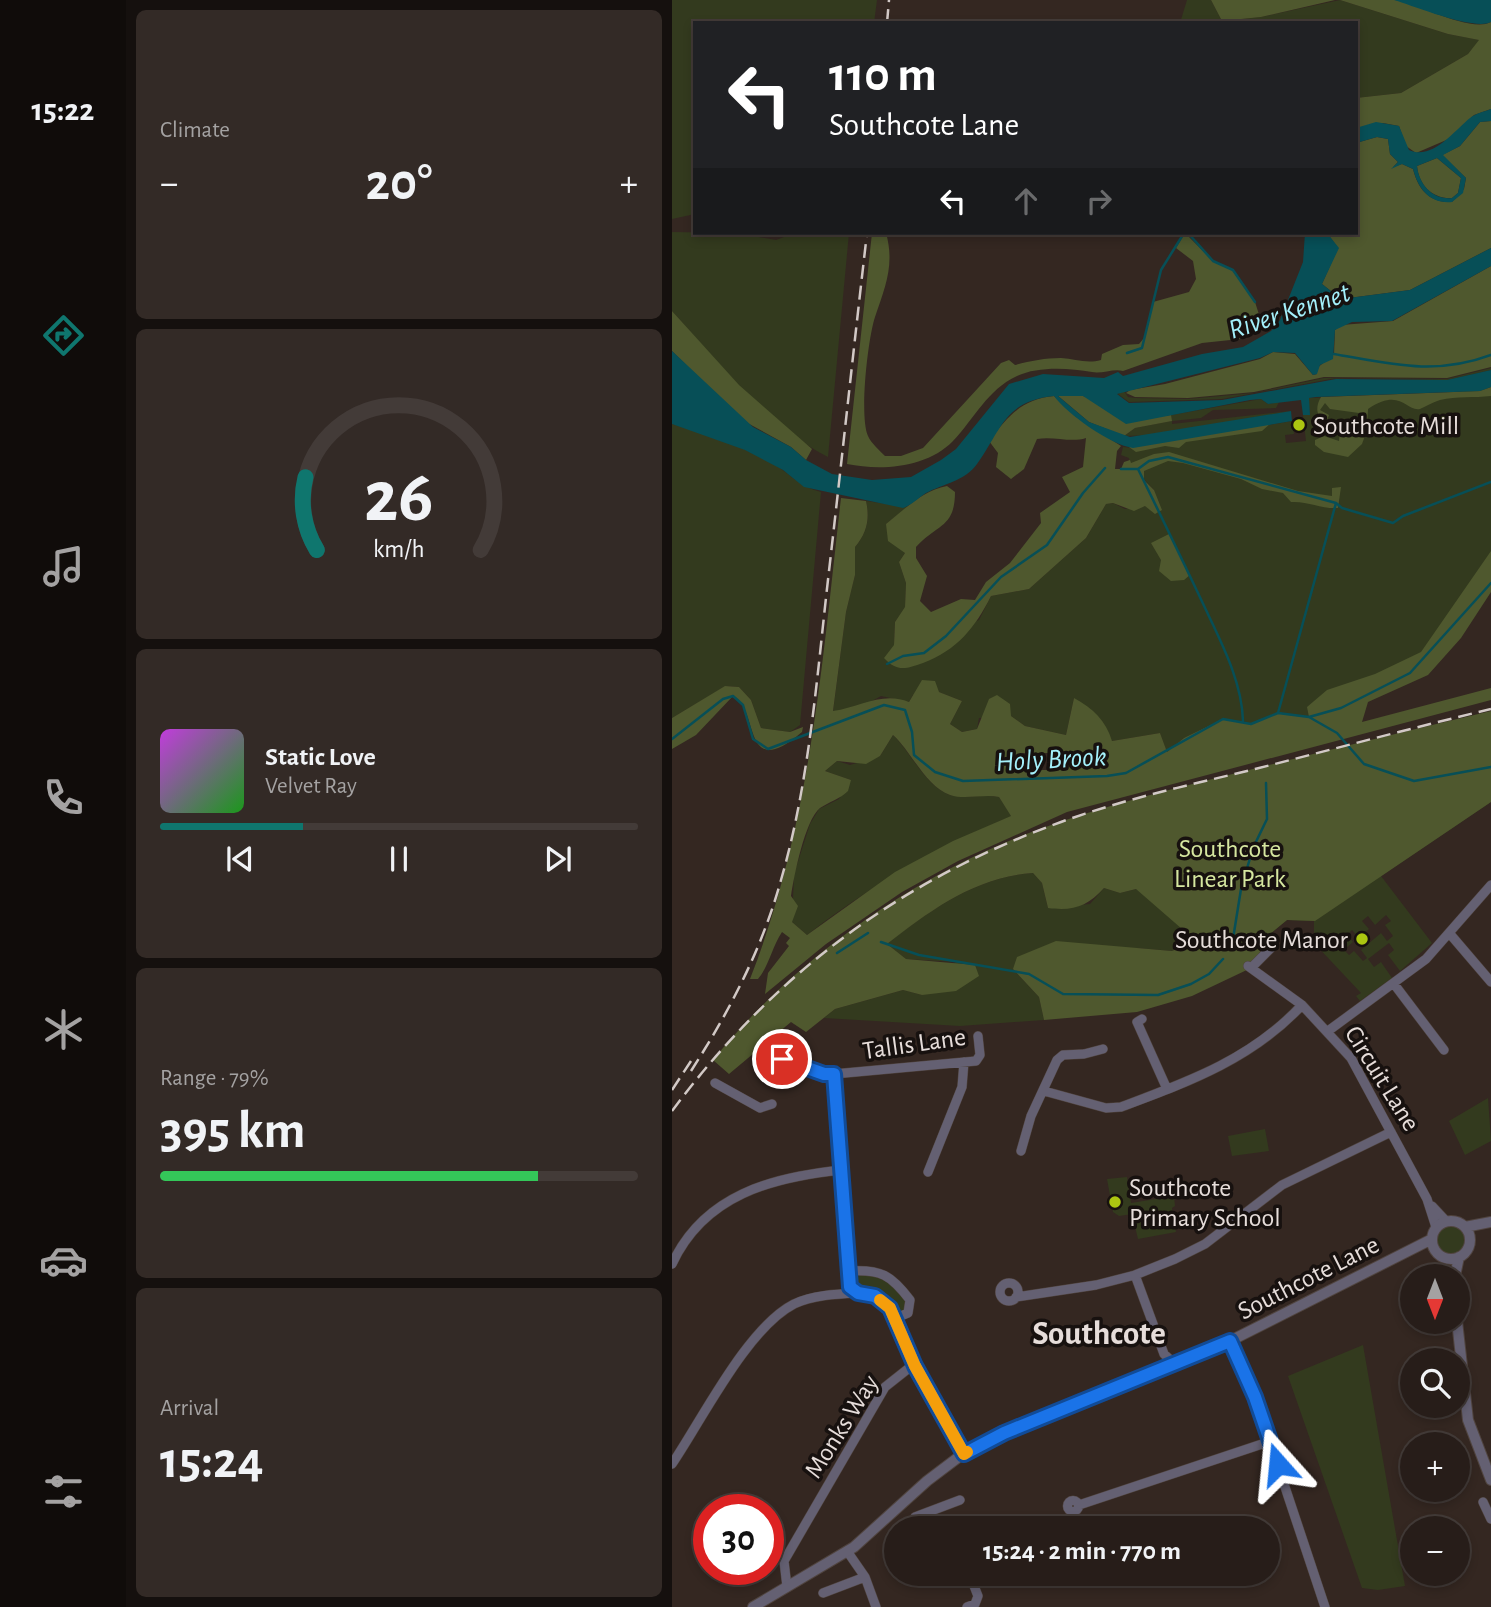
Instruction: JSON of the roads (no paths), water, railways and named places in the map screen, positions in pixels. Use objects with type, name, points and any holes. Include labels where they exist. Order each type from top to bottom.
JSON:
[{"type":"street","points":[[1328,1031],[1394,984],[1450,934],[1491,885]]},
{"type":"street","points":[[1450,934],[1491,982]]},
{"type":"street","name":"Circuit Lane","points":[[1272,947],[1250,967],[1302,1005],[1351,1058],[1441,1224]]},
{"type":"street","points":[[1394,984],[1444,1050]]},
{"type":"street","points":[[1044,1091],[1106,1108],[1121,1107],[1242,1055],[1280,1029],[1302,1005]]},
{"type":"street","points":[[1142,1019],[1137,1022],[1167,1089]]},
{"type":"street","name":"Tallis Lane","points":[[782,1059],[824,1074],[976,1061],[980,1055],[978,1036]]},
{"type":"street","points":[[1021,1151],[1031,1116],[1063,1055],[1084,1054],[1103,1049]]},
{"type":"street","points":[[928,1172],[962,1087],[964,1062]]},
{"type":"street","points":[[834,1074],[850,1287],[858,1293]]},
{"type":"street","points":[[715,1083],[761,1108],[772,1104]]},
{"type":"street","points":[[1016,1297],[1096,1285],[1135,1275],[1205,1244],[1282,1185],[1391,1132]]},
{"type":"street","points":[[672,1264],[686,1238],[712,1210],[749,1189],[793,1176],[842,1170]]},
{"type":"street","points":[[1449,1264],[1433,1244],[1441,1224],[1457,1222],[1465,1227],[1470,1240]]},
{"type":"street","points":[[1465,1227],[1491,1224]]},
{"type":"street","points":[[1446,1258],[1459,1256],[1466,1251],[1470,1240],[1491,1224]]},
{"type":"street","name":"Southcote Lane","points":[[753,1607],[847,1552],[964,1454],[1004,1433],[1176,1366],[1342,1282],[1433,1244]]},
{"type":"street","points":[[1457,1264],[1459,1256]]},
{"type":"street","points":[[849,1271],[872,1270],[894,1280],[910,1300],[908,1313],[896,1318]]},
{"type":"street","points":[[1135,1275],[1164,1354],[1176,1366]]},
{"type":"street","points":[[672,1464],[748,1347],[769,1323],[794,1304],[828,1295],[858,1293],[875,1296],[890,1308],[915,1366],[964,1454]]},
{"type":"street","points":[[1458,1334],[1468,1420],[1491,1480]]},
{"type":"street","points":[[1230,1341],[1271,1441],[1325,1607]]},
{"type":"street","name":"Monks Way","points":[[787,1587],[784,1561],[885,1387],[909,1368]]},
{"type":"street","points":[[672,1441],[682,1448]]},
{"type":"street","points":[[1079,1505],[1271,1441]]},
{"type":"street","points":[[918,1516],[960,1500]]},
{"type":"street","points":[[1483,1502],[1491,1519]]},
{"type":"street","points":[[847,1552],[865,1577],[876,1607]]},
{"type":"street","points":[[823,1593],[865,1577]]},
{"type":"street","points":[[967,1607],[975,1604],[978,1597],[974,1586]]},
{"type":"water","points":[[1394,0],[1491,0],[1491,22],[1483,24],[1459,21]]},
{"type":"water","points":[[1491,109],[1491,121],[1480,122],[1460,146],[1443,155],[1466,178],[1463,193],[1452,202],[1437,200],[1426,193],[1413,169],[1402,164],[1391,169],[1398,162],[1390,154],[1388,139],[1377,137],[1358,142],[1358,127],[1376,122],[1399,126],[1409,150],[1426,151],[1442,143],[1472,116]],"holes":[[[1437,158],[1461,178],[1458,193],[1452,198],[1433,194],[1424,185],[1417,166]]]},
{"type":"water","name":"River Kennet","points":[[1305,235],[1329,235],[1339,248],[1322,284],[1341,299],[1410,290],[1491,248],[1491,266],[1392,321],[1352,322],[1335,330],[1333,359],[1320,365],[1317,374],[1313,375],[1295,353],[1273,352],[1260,358],[1117,394],[1129,403],[1222,400],[1336,379],[1447,380],[1491,370],[1491,387],[1480,391],[1309,398],[1310,415],[1303,415],[1301,400],[1268,404],[1261,399],[1250,400],[1126,424],[1083,396],[1058,396],[1089,422],[1130,437],[1291,411],[1292,421],[1133,448],[1090,428],[1054,396],[1037,399],[1014,410],[972,470],[903,508],[804,487],[783,470],[745,450],[672,424],[672,351],[753,427],[791,447],[806,460],[832,474],[872,480],[911,477],[956,449],[1009,384],[1043,374],[1104,378],[1118,372],[1123,376],[1202,354],[1243,347],[1271,331],[1280,320],[1303,262]]},
{"type":"waterway","points":[[1127,353],[1142,348],[1161,270],[1183,235]]},
{"type":"waterway","name":"River Kennet","points":[[1190,235],[1213,261],[1233,270],[1255,302]]},
{"type":"waterway","points":[[1334,354],[1432,367],[1491,355]]},
{"type":"waterway","points":[[1138,469],[1149,461],[1168,457],[1336,503],[1342,508],[1393,523],[1403,516],[1491,482]]},
{"type":"waterway","points":[[887,664],[903,656],[924,653],[946,636],[1001,577],[1047,545],[1083,493],[1105,468]]},
{"type":"waterway","points":[[1121,469],[1138,469],[1172,539],[1230,664],[1239,692],[1243,721]]},
{"type":"waterway","points":[[1278,713],[1336,503]]},
{"type":"waterway","points":[[1309,717],[1341,708],[1410,673],[1491,583]]},
{"type":"waterway","name":"Holy Brook","points":[[672,739],[723,699],[733,696],[743,705],[753,739],[768,749],[884,705],[905,710],[912,732],[914,755],[935,772],[963,781],[1107,776],[1126,773],[1223,719],[1251,724],[1278,713],[1309,717],[1337,733],[1364,764],[1414,781],[1491,767]]},
{"type":"waterway","points":[[1232,945],[1241,889],[1253,848],[1267,819],[1266,783]]},
{"type":"waterway","points":[[837,953],[868,933]]},
{"type":"waterway","points":[[881,942],[919,955],[1029,974],[1063,994],[1158,995],[1191,984],[1209,974],[1223,959]]},
{"type":"railway","points":[[887,21],[889,0]]},
{"type":"railway","points":[[691,1071],[731,1003],[764,931],[781,880],[799,804],[816,688],[867,235]]},
{"type":"railway","points":[[672,1111],[711,1062],[753,1016],[797,975],[844,937],[947,872],[1002,845],[1109,806],[1491,709]]},
{"type":"railway","points":[[672,1090],[691,1061]]},
{"type":"place","name":"Southcote Mill","points":[[1299,425]]},
{"type":"place","name":"Southcote Manor","points":[[1362,939]]},
{"type":"place","name":"Southcote Primary School","points":[[1115,1202]]},
{"type":"district","name":"Southcote","points":[[1099,1332]]},
{"type":"park label","name":"Southcote Linear Park","points":[[1230,863]]}]
